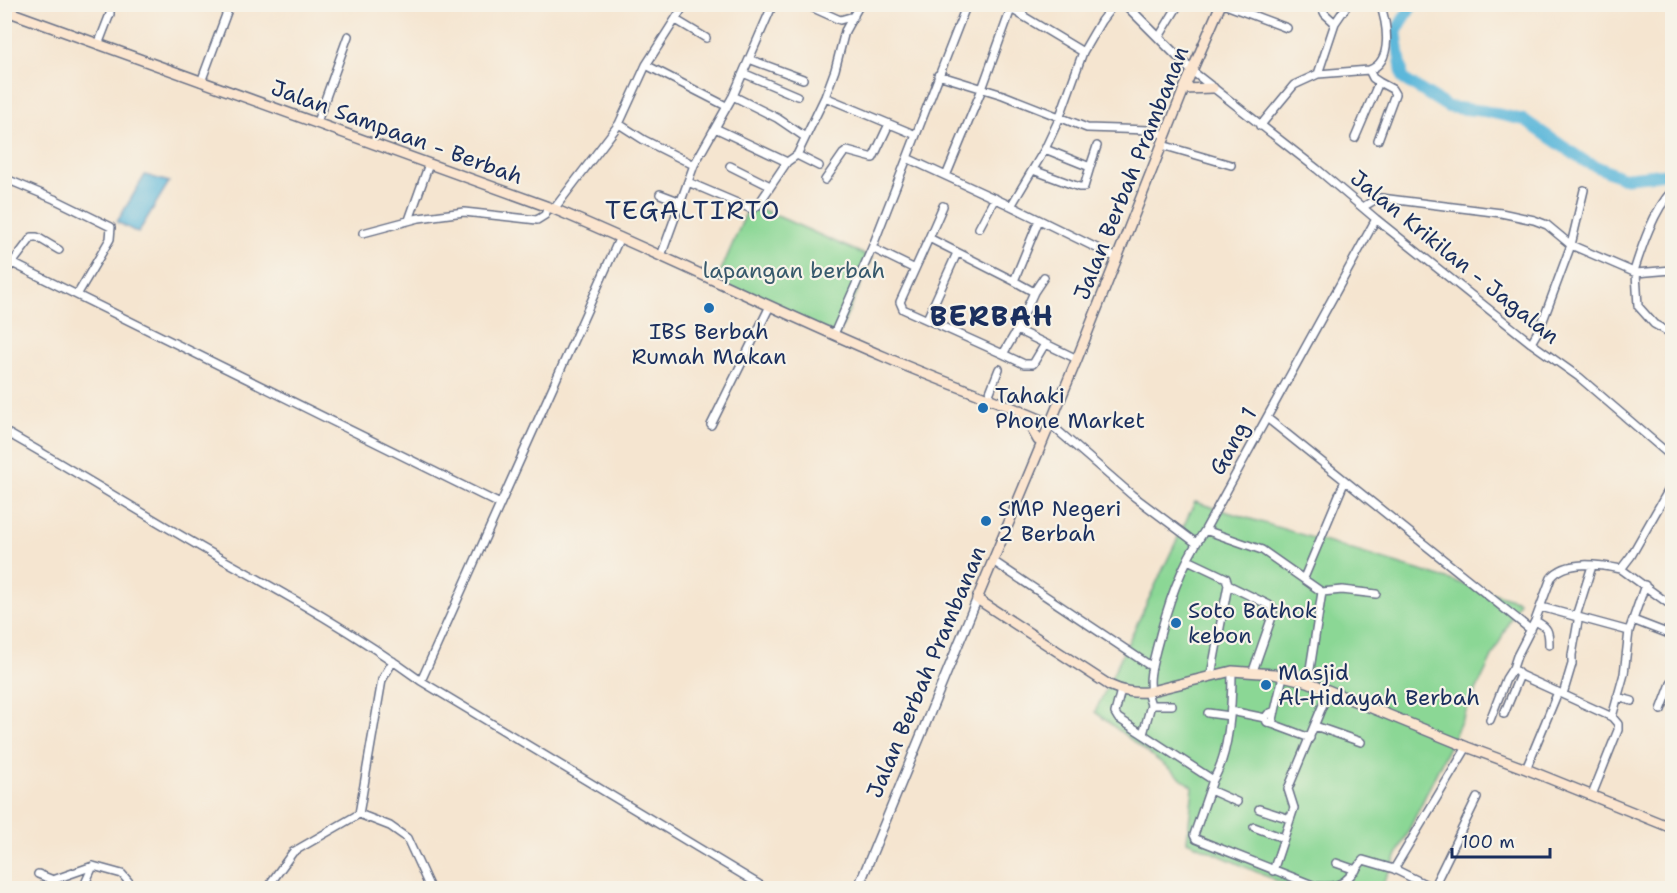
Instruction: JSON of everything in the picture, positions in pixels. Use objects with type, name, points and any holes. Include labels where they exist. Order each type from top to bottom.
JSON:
[{"type":"main road","name":"Jalan Berbah Prambanan","points":[[977,599],[1077,359],[1165,135],[1222,4]]},
{"type":"main road","name":"Jalan Sampaan - Berbah","points":[[4,10],[551,208],[621,237],[915,370],[1050,423]]},
{"type":"main road","points":[[1184,89],[1213,88]]},
{"type":"main road","points":[[1021,410],[1041,442]]},
{"type":"main road","points":[[977,599],[1120,690],[1135,693],[1149,691],[1232,671],[1283,675],[1329,690],[1672,828]]},
{"type":"street","points":[[98,45],[110,14],[110,9],[106,4]]},
{"type":"street","points":[[201,82],[230,4]]},
{"type":"street","points":[[363,233],[409,220],[469,211],[537,220],[545,215],[619,124],[646,65],[685,4]]},
{"type":"street","points":[[661,256],[694,165],[733,96],[773,4]]},
{"type":"street","points":[[688,182],[748,208],[758,205],[787,162],[796,155],[825,97],[835,70],[841,41],[860,4]]},
{"type":"street","points":[[834,334],[872,248],[966,4]]},
{"type":"street","points":[[1003,4],[1083,52]]},
{"type":"street","points":[[1021,15],[1026,4]]},
{"type":"street","points":[[1011,206],[1045,149],[1059,119],[1083,52],[1114,4]]},
{"type":"street","points":[[1125,4],[1192,71]]},
{"type":"street","points":[[1222,4],[1287,28]]},
{"type":"street","points":[[1320,4],[1325,14],[1335,23]]},
{"type":"street","points":[[1318,74],[1335,23],[1348,4]]},
{"type":"street","points":[[1260,126],[1294,85],[1318,74],[1369,69],[1380,64],[1385,48],[1386,20],[1380,4]]},
{"type":"street","points":[[1159,37],[1178,5]]},
{"type":"street","points":[[811,7],[840,20],[854,16]]},
{"type":"street","points":[[946,176],[982,89],[1011,9]]},
{"type":"street","points":[[676,20],[706,38]]},
{"type":"street","points":[[317,122],[348,36]]},
{"type":"street","points":[[749,59],[803,79]]},
{"type":"street","points":[[646,65],[726,106]]},
{"type":"street","points":[[1369,69],[1373,78],[1392,89],[1395,94],[1378,140]]},
{"type":"street","name":"Jalan Krikilan - Jagalan","points":[[1192,71],[1532,343],[1579,377],[1672,457]]},
{"type":"street","points":[[743,73],[797,96]]},
{"type":"street","points":[[938,75],[1003,95],[1059,119],[1087,128],[1149,130],[1165,135]]},
{"type":"street","points":[[1355,138],[1379,81]]},
{"type":"street","points":[[733,96],[777,118],[805,137]]},
{"type":"street","points":[[825,97],[916,135]]},
{"type":"street","points":[[619,124],[644,140],[694,165]]},
{"type":"street","points":[[825,180],[845,152],[850,151],[873,158],[889,124]]},
{"type":"street","points":[[715,128],[787,162]]},
{"type":"street","points":[[1161,145],[1231,165]]},
{"type":"street","points":[[1034,170],[1082,188],[1097,146]]},
{"type":"street","points":[[1045,149],[1090,167]]},
{"type":"street","points":[[796,155],[819,166]]},
{"type":"street","points":[[907,158],[1117,258]]},
{"type":"street","points":[[409,220],[429,164]]},
{"type":"street","points":[[730,166],[770,186]]},
{"type":"street","points":[[4,190],[7,179],[111,227],[110,239],[77,295]]},
{"type":"street","points":[[1532,343],[1541,326],[1571,245],[1584,190]]},
{"type":"street","points":[[1672,191],[1666,198],[1643,245],[1635,272],[1638,306],[1654,324],[1672,334]]},
{"type":"street","points":[[660,194],[681,202]]},
{"type":"street","points":[[980,228],[995,198]]},
{"type":"street","points":[[1363,207],[1382,198],[1501,213],[1546,225],[1571,245],[1635,272],[1672,270]]},
{"type":"street","points":[[943,206],[900,305],[906,310],[1024,364],[1034,364],[1045,344]]},
{"type":"street","name":"Gang 1","points":[[1149,691],[1152,667],[1171,597],[1196,543],[1376,219]]},
{"type":"street","points":[[1014,282],[1039,220]]},
{"type":"street","points":[[4,274],[8,260],[34,236],[59,250]]},
{"type":"street","points":[[421,681],[621,237]]},
{"type":"street","points":[[929,238],[1034,292]]},
{"type":"street","points":[[872,248],[915,269]]},
{"type":"street","points":[[927,319],[957,253]]},
{"type":"street","points":[[8,260],[500,504]]},
{"type":"street","points":[[1003,354],[1044,277]]},
{"type":"street","points":[[711,425],[770,306]]},
{"type":"street","points":[[1017,330],[1077,359]]},
{"type":"street","points":[[988,397],[999,369]]},
{"type":"street","points":[[1267,418],[1531,630]]},
{"type":"street","points":[[1050,423],[1132,495],[1196,543]]},
{"type":"street","points":[[4,431],[219,558],[263,581],[393,661],[421,681],[765,888]]},
{"type":"street","points":[[1304,579],[1344,483]]},
{"type":"street","points":[[1621,570],[1672,483]]},
{"type":"street","points":[[1205,530],[1262,550],[1322,592],[1342,590],[1376,594]]},
{"type":"street","points":[[1188,560],[1226,578],[1228,585],[1211,675]]},
{"type":"street","points":[[993,561],[1152,667]]},
{"type":"street","points":[[1490,720],[1555,572],[1572,566],[1621,570],[1672,606]]},
{"type":"street","points":[[1526,769],[1572,664],[1577,613],[1592,566]]},
{"type":"street","points":[[1228,585],[1273,608],[1273,614],[1253,671]]},
{"type":"street","points":[[1612,717],[1624,674],[1629,631],[1645,585]]},
{"type":"street","points":[[1308,682],[1322,592]]},
{"type":"street","name":"Jalan Berbah Prambanan","points":[[858,888],[977,599]]},
{"type":"street","points":[[1541,607],[1629,631]]},
{"type":"street","points":[[1633,620],[1672,635]]},
{"type":"street","points":[[1535,621],[1549,631],[1549,645]]},
{"type":"street","points":[[359,814],[379,698],[385,673],[393,661]]},
{"type":"street","points":[[1513,668],[1520,675],[1612,717],[1618,724],[1618,730],[1592,795]]},
{"type":"street","points":[[1232,671],[1230,714],[1221,762],[1195,838],[1315,887],[1330,888],[1351,878],[1365,860],[1394,869],[1433,888],[1478,798]]},
{"type":"street","points":[[1272,724],[1283,675]]},
{"type":"street","points":[[1504,714],[1520,675]]},
{"type":"street","points":[[1661,710],[1672,681]]},
{"type":"street","points":[[1120,690],[1116,716],[1213,780]]},
{"type":"street","points":[[1273,871],[1294,804],[1288,794],[1288,789],[1329,690]]},
{"type":"street","points":[[1143,734],[1152,705],[1149,691]]},
{"type":"street","points":[[1617,697],[1632,701]]},
{"type":"street","points":[[1152,705],[1172,705]]},
{"type":"street","points":[[1265,718],[1270,712],[1275,711]]},
{"type":"street","points":[[1208,713],[1265,718]]},
{"type":"street","points":[[1265,718],[1267,723],[1310,738]]},
{"type":"street","points":[[1315,726],[1360,742]]},
{"type":"street","points":[[1394,869],[1467,747]]},
{"type":"street","points":[[1210,790],[1237,802]]},
{"type":"street","points":[[1259,809],[1290,819]]},
{"type":"street","points":[[267,888],[293,852],[359,814]]},
{"type":"street","points":[[359,814],[390,826],[407,838],[430,888]]},
{"type":"street","points":[[1254,827],[1283,838]]},
{"type":"street","points":[[1336,863],[1356,870]]},
{"type":"street","points":[[83,888],[93,866]]},
{"type":"street","points":[[38,874],[53,880],[93,866],[122,874],[134,888]]},
{"type":"green space","name":"lapangan berbah","points":[[750,204],[872,258],[838,336],[716,282]]},
{"type":"green space","points":[[1195,502],[1519,601],[1381,888],[1293,888],[1187,841],[1193,787],[1095,712]]},
{"type":"water","points":[[145,175],[169,182],[138,233],[117,222]]},
{"type":"waterway","points":[[1413,4],[1396,31],[1403,79],[1448,107],[1484,111],[1524,120],[1586,162],[1623,178],[1672,173]]},
{"type":"place","name":"IBS Berbah Rumah Makan","points":[[709,308]]},
{"type":"place","name":"Tahaki Phone Market","points":[[983,408]]},
{"type":"place","name":"SMP Negeri 2 Berbah","points":[[986,521]]},
{"type":"place","name":"Soto Bathok kebon","points":[[1176,623]]},
{"type":"place","name":"Masjid Al-Hidayah Berbah","points":[[1266,685]]},
{"type":"district","name":"TEGALTIRTO","points":[[693,209]]},
{"type":"district","name":"BERBAH","points":[[992,316]]}]
